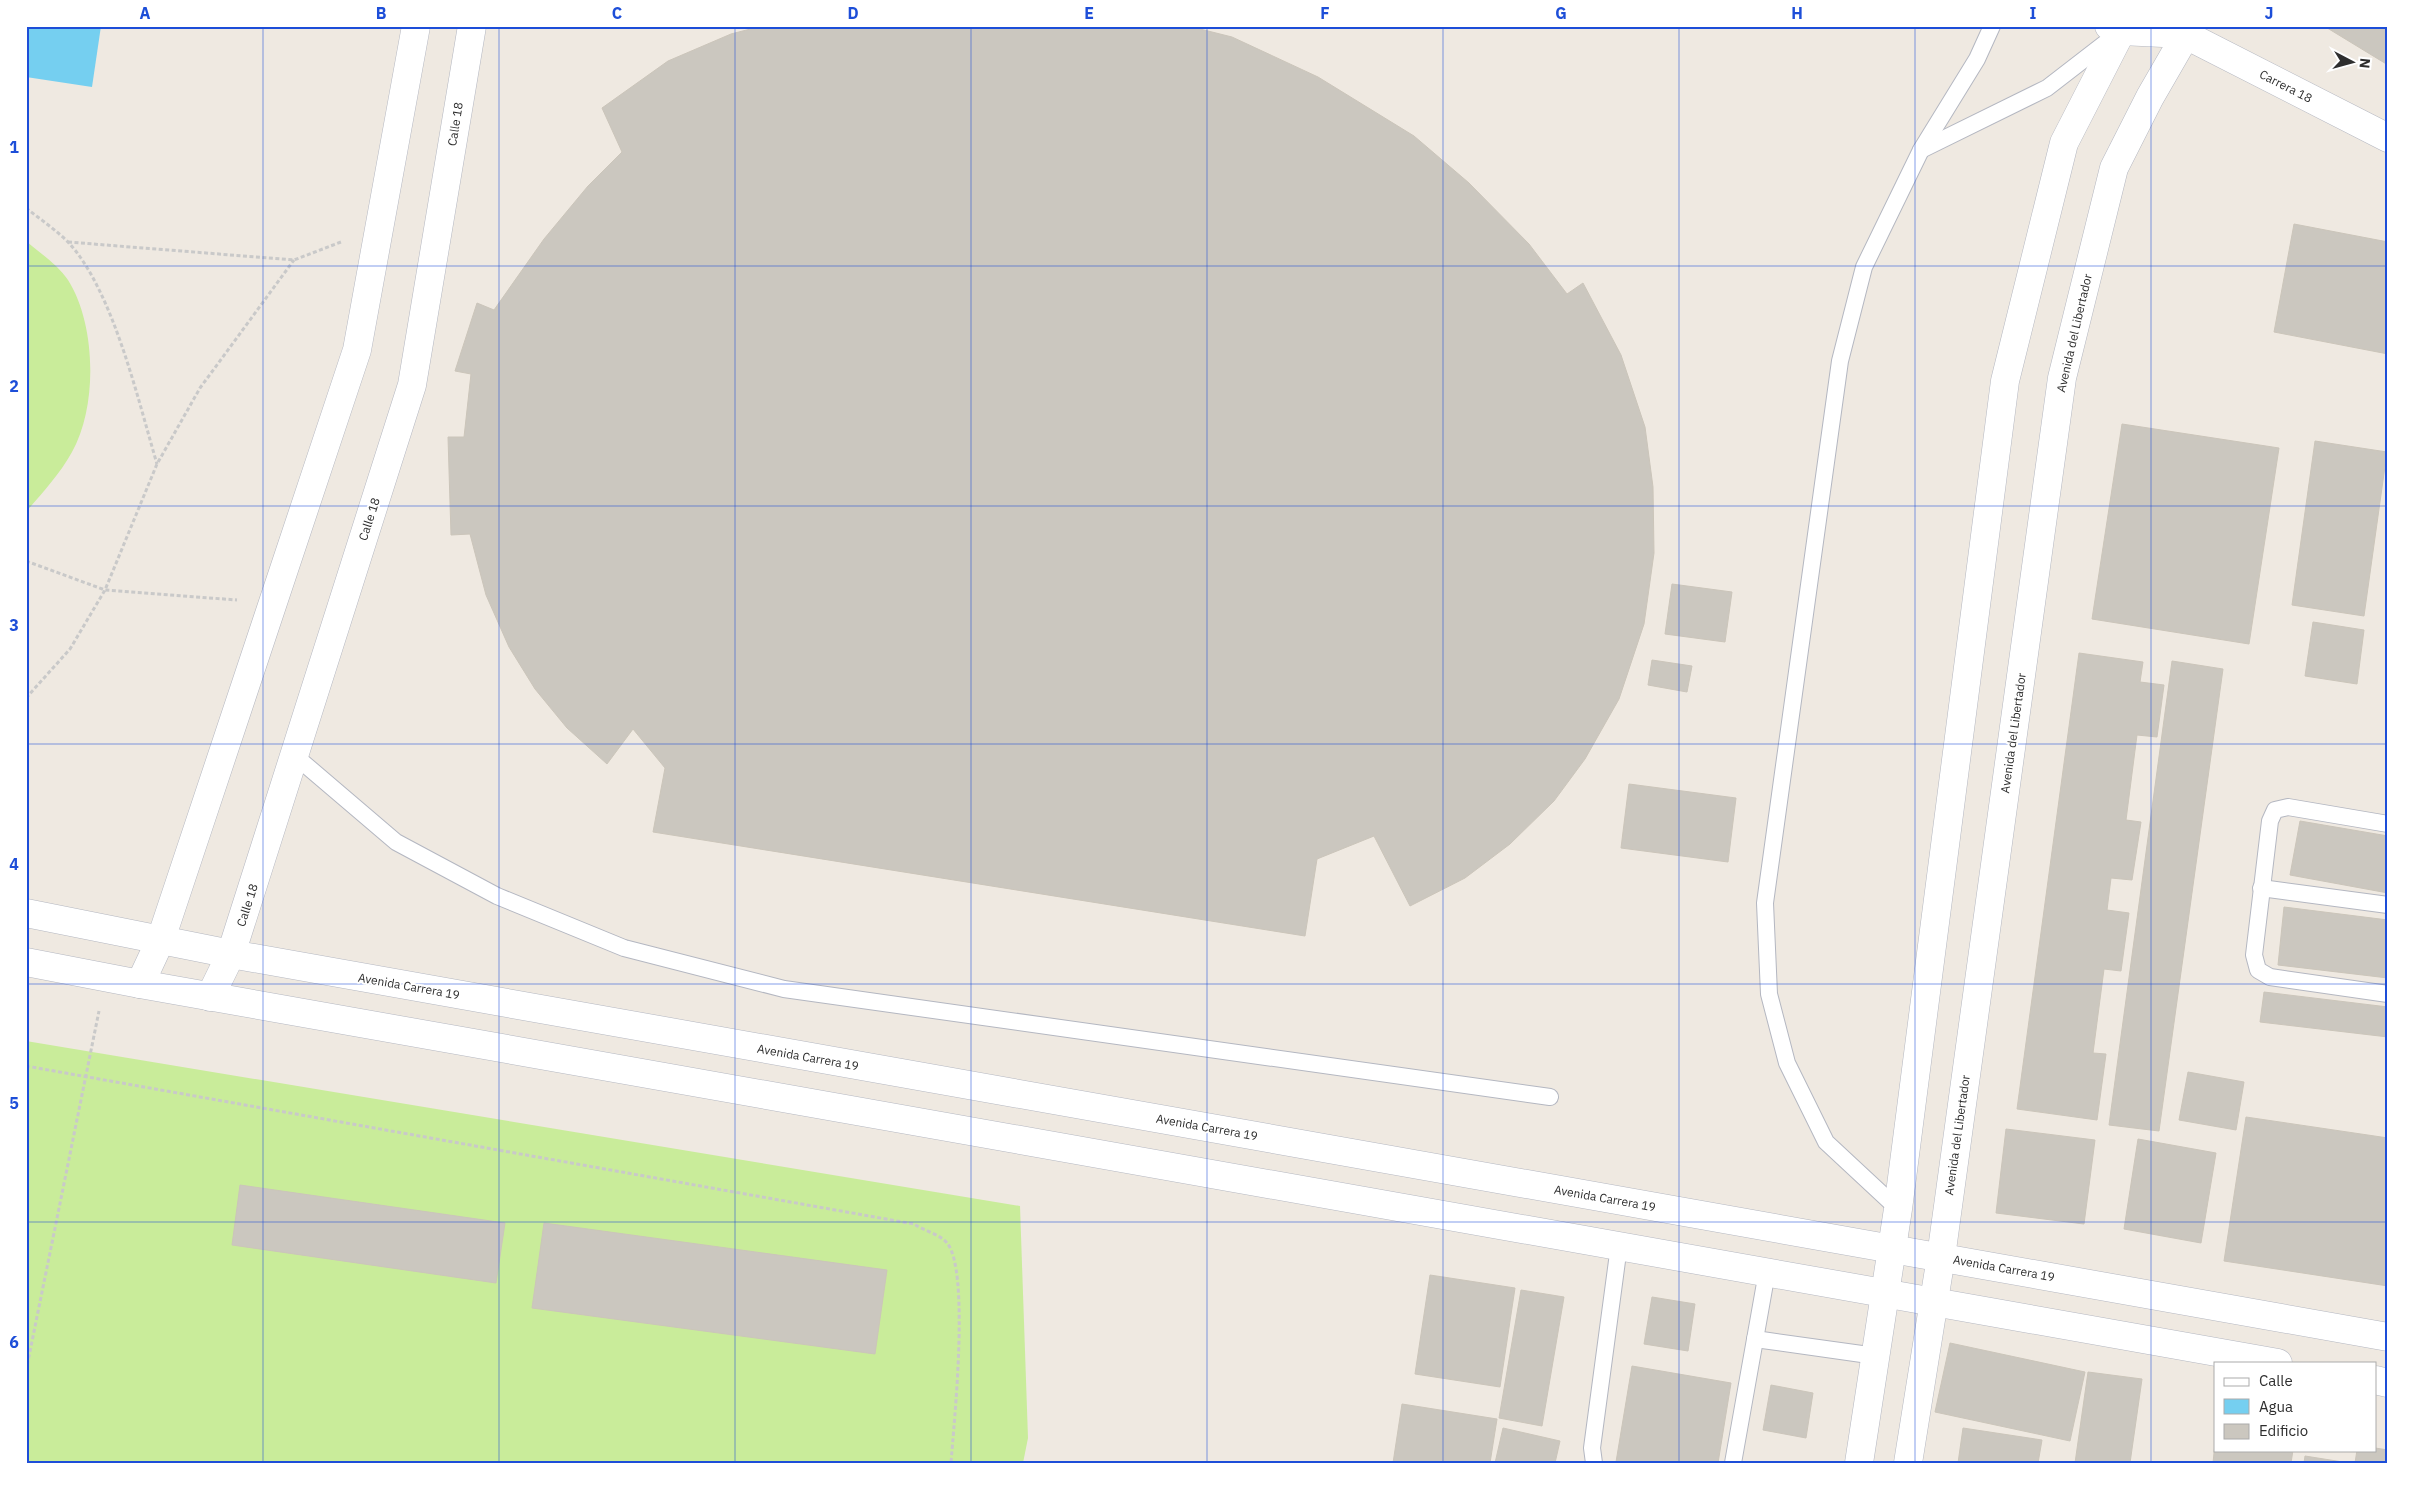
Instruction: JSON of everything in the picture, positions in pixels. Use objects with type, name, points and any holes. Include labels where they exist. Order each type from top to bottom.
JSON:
[{"type":"main road","points":[[140,984],[161,939],[357,350],[416,26]]},
{"type":"main road","name":"Calle 18","points":[[210,997],[231,954],[412,385],[472,26]]},
{"type":"main road","points":[[1859,1463],[1898,1209],[2005,381],[2064,143],[2118,28]]},
{"type":"main road","name":"Carrera 18","points":[[2118,28],[2185,29],[2388,138]]},
{"type":"main road","name":"Avenida del Libertador","points":[[1908,1463],[1934,1301],[2062,378],[2114,168],[2185,29]]},
{"type":"main road","name":"Avenida Carrera 19","points":[[26,913],[231,954],[2388,1337]]},
{"type":"main road","points":[[26,962],[210,997],[2272,1362]]},
{"type":"lane","points":[[1898,1209],[1826,1142],[1787,1063],[1768,994],[1764,902],[1840,361],[1864,267],[1921,150],[1977,59],[1992,26]]},
{"type":"lane","points":[[1921,150],[2047,88],[2118,28]]},
{"type":"lane","points":[[294,755],[396,842],[497,896],[624,948],[784,990],[1550,1097]]},
{"type":"lane","points":[[2388,824],[2288,807],[2275,810],[2270,821],[2260,888],[2254,955],[2258,970],[2270,977],[2388,994]]},
{"type":"lane","points":[[2260,888],[2388,905]]},
{"type":"lane","points":[[1594,1463],[1592,1448],[1619,1246]]},
{"type":"lane","points":[[1733,1463],[1767,1272]]},
{"type":"lane","points":[[1755,1339],[1876,1356]]},
{"type":"path","points":[[26,208],[68,242],[98,286],[131,378],[158,464]]},
{"type":"path","points":[[68,242],[294,260],[379,228]]},
{"type":"path","points":[[26,698],[70,649],[105,590],[158,464],[200,388],[294,260]]},
{"type":"path","points":[[26,561],[105,590],[272,603]]},
{"type":"path","points":[[26,1371],[106,978]]},
{"type":"path","points":[[26,1066],[914,1224],[947,1243],[956,1263],[959,1364],[952,1463]]},
{"type":"green space","points":[[26,241],[54,264],[64,275],[77,298],[84,319],[88,342],[90,389],[80,433],[72,452],[62,468],[26,512]]},
{"type":"green space","points":[[26,1041],[1020,1206],[1028,1438],[1023,1463],[26,1463]]},
{"type":"water","points":[[26,26],[101,26],[92,87],[26,77]]},
{"type":"building","points":[[762,26],[1188,26],[1232,37],[1318,77],[1414,136],[1469,183],[1529,244],[1567,294],[1583,283],[1621,355],[1645,427],[1653,487],[1654,553],[1644,624],[1619,699],[1585,759],[1554,801],[1510,844],[1465,878],[1410,906],[1374,836],[1317,859],[1305,936],[653,832],[665,768],[633,729],[607,764],[567,728],[535,689],[509,647],[486,595],[470,534],[451,535],[448,437],[464,437],[471,374],[455,371],[477,303],[494,310],[544,239],[588,186],[622,152],[602,108],[668,61],[731,34]]},
{"type":"building","points":[[2324,26],[2388,26],[2388,65]]},
{"type":"building","points":[[2294,224],[2388,242],[2388,354],[2274,332]]},
{"type":"building","points":[[2122,424],[2279,448],[2249,644],[2092,619]]},
{"type":"building","points":[[2315,441],[2387,452],[2364,616],[2292,605]]},
{"type":"building","points":[[1672,584],[1732,592],[1725,642],[1665,634]]},
{"type":"building","points":[[2313,622],[2364,630],[2357,684],[2305,676]]},
{"type":"building","points":[[2079,653],[2143,662],[2140,682],[2164,685],[2157,737],[2137,735],[2126,820],[2141,822],[2132,880],[2111,878],[2107,910],[2129,913],[2121,971],[2104,969],[2093,1053],[2106,1054],[2097,1120],[2017,1109]]},
{"type":"building","points":[[1652,660],[1692,666],[1687,692],[1648,685]]},
{"type":"building","points":[[2172,661],[2223,669],[2159,1131],[2109,1125]]},
{"type":"building","points":[[1629,784],[1736,798],[1728,862],[1621,848]]},
{"type":"building","points":[[2300,821],[2388,836],[2388,893],[2290,875]]},
{"type":"building","points":[[2284,907],[2388,920],[2388,978],[2278,965]]},
{"type":"building","points":[[2264,992],[2388,1007],[2388,1037],[2260,1022]]},
{"type":"building","points":[[2188,1072],[2244,1082],[2236,1130],[2179,1120]]},
{"type":"building","points":[[2246,1117],[2388,1138],[2388,1286],[2224,1261]]},
{"type":"building","points":[[2006,1129],[2095,1140],[2084,1224],[1996,1213]]},
{"type":"building","points":[[2138,1139],[2216,1153],[2201,1243],[2124,1229]]},
{"type":"building","points":[[240,1185],[505,1223],[496,1283],[232,1245]]},
{"type":"building","points":[[544,1223],[887,1270],[875,1354],[532,1308]]},
{"type":"building","points":[[1430,1275],[1515,1288],[1500,1387],[1415,1374]]},
{"type":"building","points":[[1521,1290],[1564,1297],[1542,1426],[1499,1418]]},
{"type":"building","points":[[1652,1297],[1695,1304],[1688,1351],[1644,1344]]},
{"type":"building","points":[[1950,1343],[2085,1372],[2070,1441],[1935,1412]]},
{"type":"building","points":[[1632,1366],[1731,1383],[1718,1463],[1616,1462]]},
{"type":"building","points":[[2088,1372],[2142,1379],[2130,1463],[2075,1463]]},
{"type":"building","points":[[1771,1385],[1813,1393],[1806,1438],[1763,1430]]},
{"type":"building","points":[[1402,1404],[1497,1419],[1490,1463],[1393,1463]]},
{"type":"building","points":[[1503,1428],[1560,1441],[1555,1463],[1495,1463]]},
{"type":"building","points":[[1963,1428],[2042,1440],[2038,1463],[1958,1463]]},
{"type":"building","points":[[2376,1448],[2388,1450],[2388,1463],[2355,1463],[2357,1452],[2376,1452]]},
{"type":"building","points":[[2214,1452],[2293,1452],[2291,1463],[2213,1463]]},
{"type":"building","points":[[2305,1456],[2349,1463],[2304,1463]]}]
